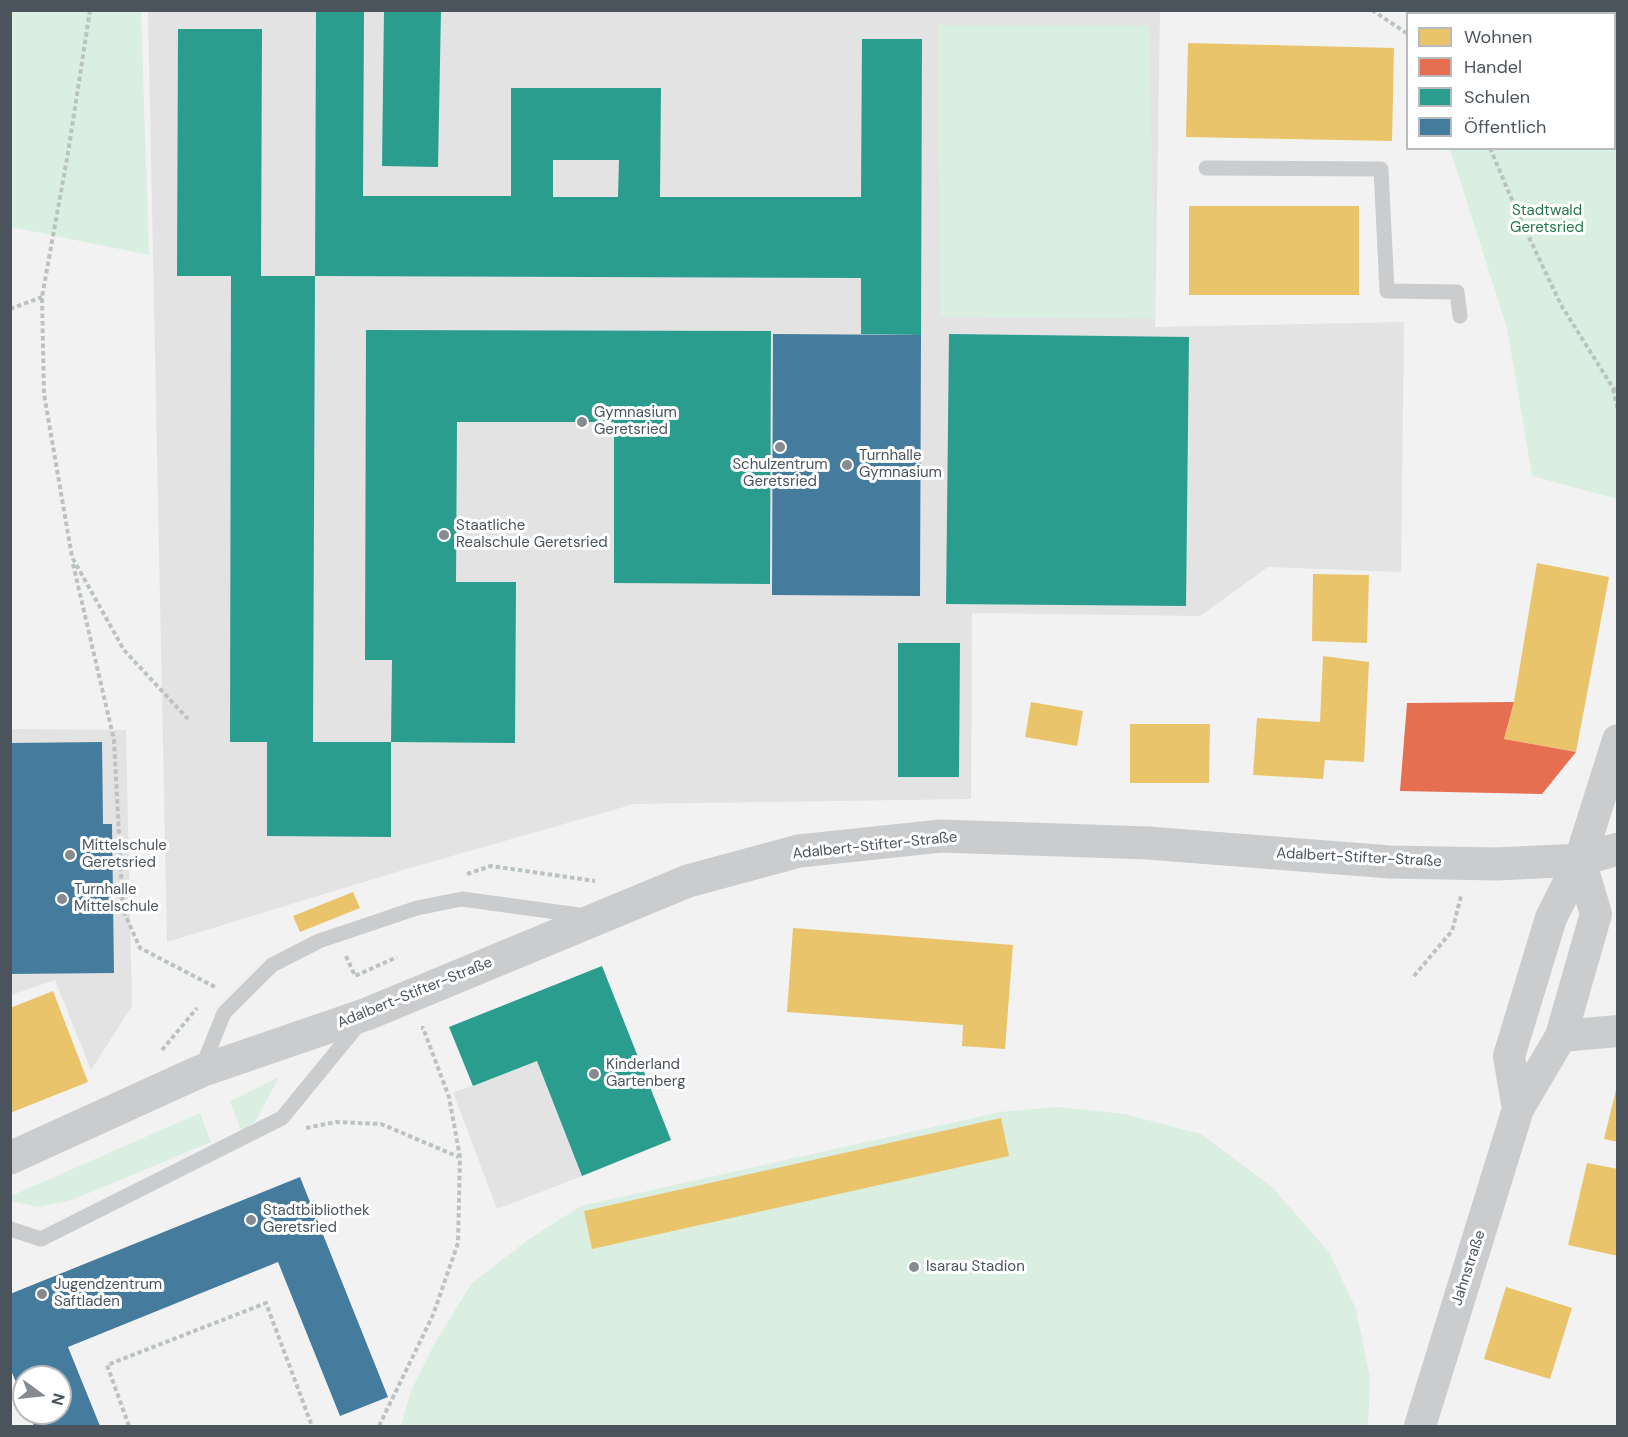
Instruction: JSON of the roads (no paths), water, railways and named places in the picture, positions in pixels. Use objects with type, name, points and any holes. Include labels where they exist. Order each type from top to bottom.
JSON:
[{"type":"street","name":"Jahnstraße","points":[[1518,1109],[1509,1056],[1551,918],[1580,860],[1617,740]]},
{"type":"street","name":"Adalbert-Stifter-Straße","points":[[10,1158],[201,1071],[367,1014],[688,881],[798,851],[941,836],[1148,843],[1390,862],[1497,864],[1580,860],[1617,849]]},
{"type":"street","name":"Jahnstraße","points":[[1420,1426],[1518,1109],[1561,1036],[1596,914],[1580,860]]},
{"type":"street","points":[[1561,1036],[1617,1031]]},
{"type":"lane","points":[[1206,168],[1381,169],[1387,291],[1457,292],[1460,316]]},
{"type":"lane","points":[[201,1071],[224,1013],[273,965],[319,941],[417,908],[462,899],[601,918]]},
{"type":"lane","points":[[10,1229],[41,1239],[282,1118],[367,1014]]},
{"type":"place","name":"Gymnasium Geretsried","points":[[582,422]]},
{"type":"place","name":"Schulzentrum Geretsried","points":[[780,447]]},
{"type":"place","name":"Turnhalle Gymnasium","points":[[847,465]]},
{"type":"place","name":"Staatliche Realschule Geretsried","points":[[444,535]]},
{"type":"place","name":"Mittelschule Geretsried","points":[[70,855]]},
{"type":"place","name":"Turnhalle Mittelschule","points":[[62,899]]},
{"type":"place","name":"Kinderland Gartenberg","points":[[594,1074]]},
{"type":"place","name":"Stadtbibliothek Geretsried","points":[[251,1220]]},
{"type":"place","name":"Isarau Stadion","points":[[914,1267]]},
{"type":"place","name":"Jugendzentrum Saftladen","points":[[42,1294]]},
{"type":"park label","name":"Stadtwald Geretsried","points":[[1547,220]]}]
